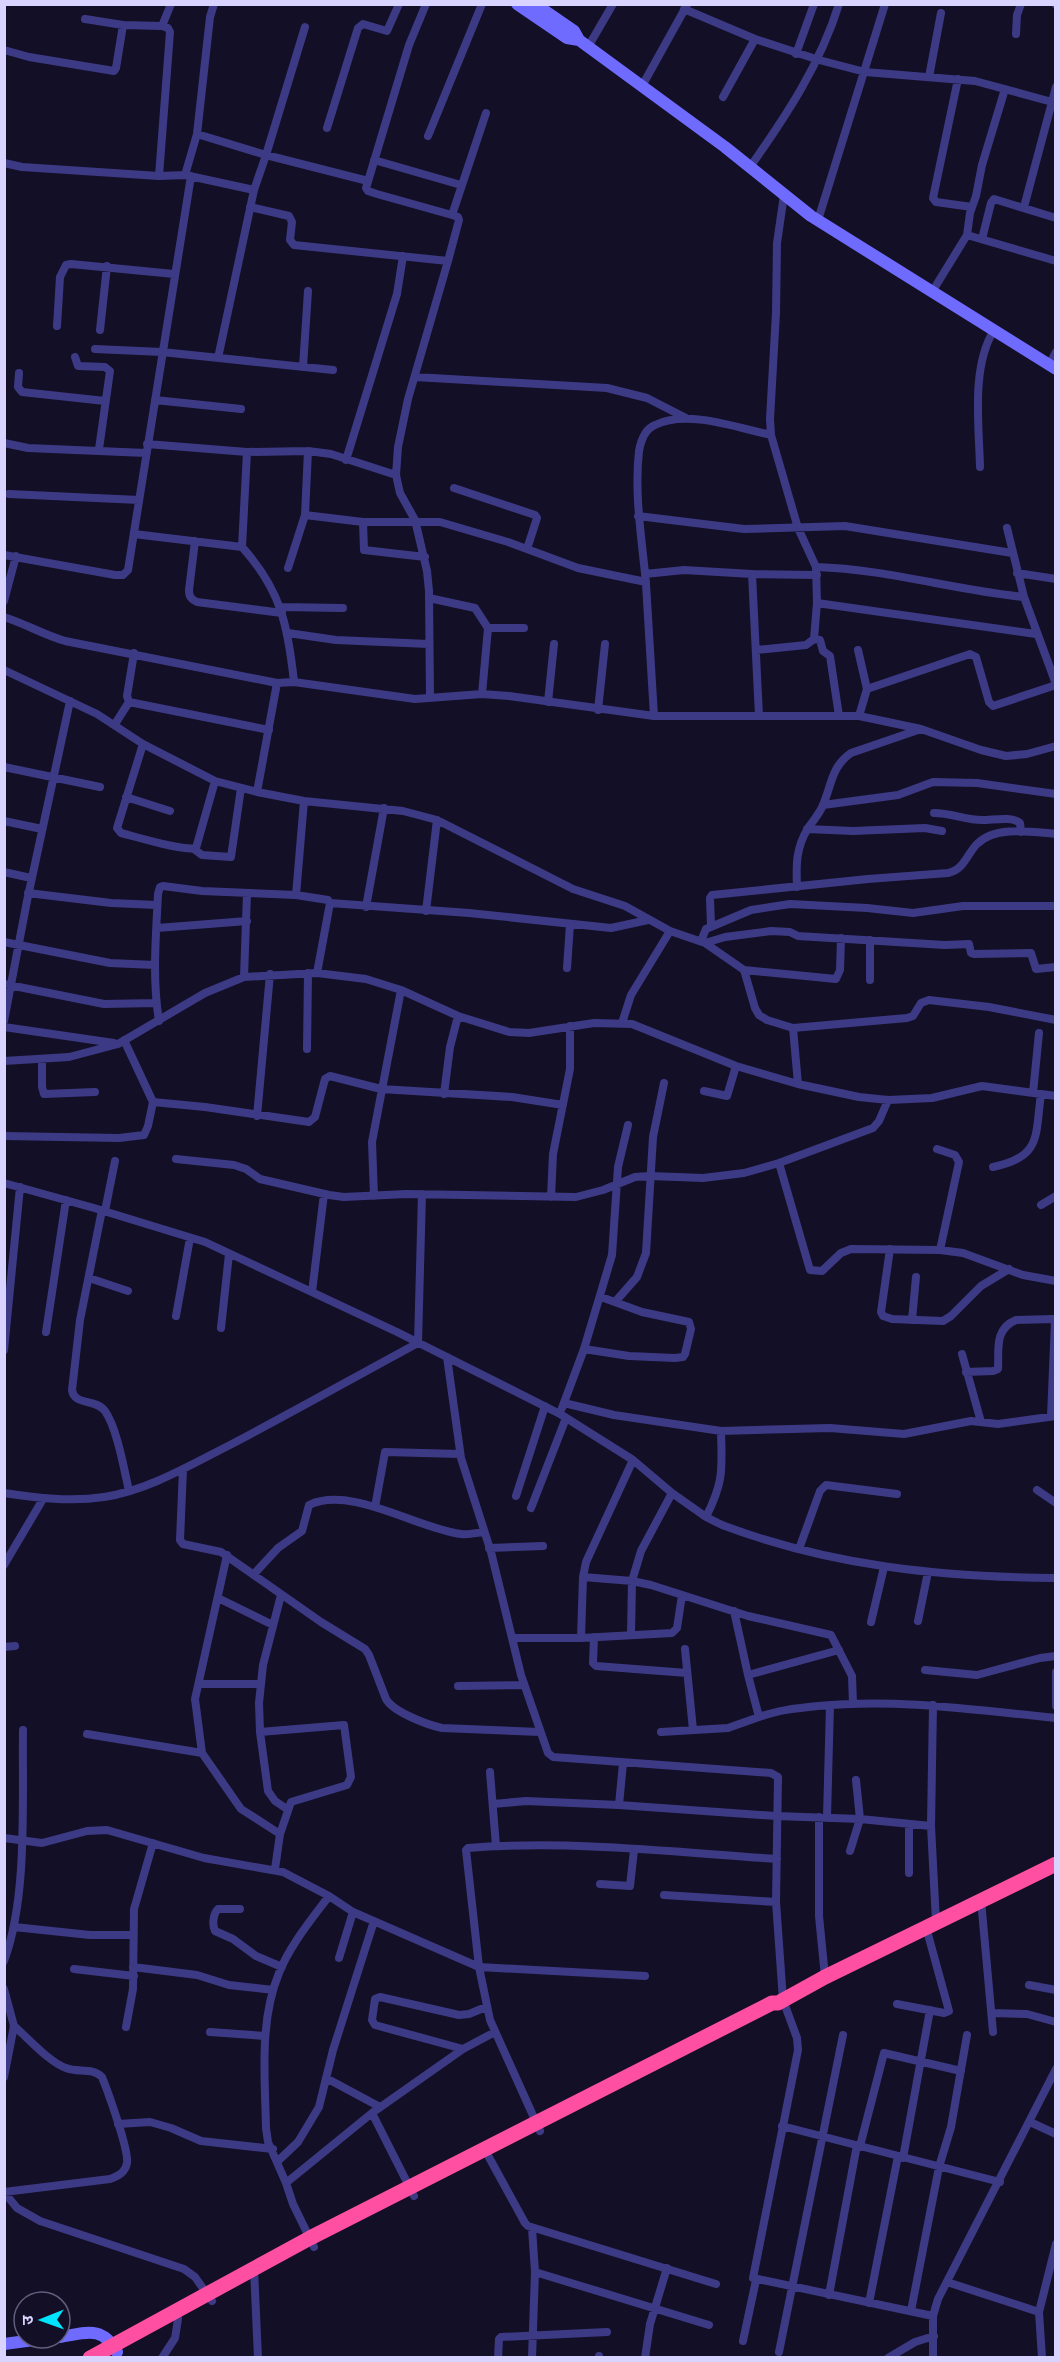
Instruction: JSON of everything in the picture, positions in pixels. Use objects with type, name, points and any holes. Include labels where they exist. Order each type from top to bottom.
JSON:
[{"type":"highway","points":[[112,2351],[312,2243],[487,2153],[775,2011],[781,2002],[825,1977],[1056,1864]]},
{"type":"highway","points":[[90,2358],[112,2351],[178,2319],[210,2297]]},
{"type":"street","points":[[162,26],[171,4]]},
{"type":"street","points":[[4,555],[123,575],[129,566],[188,176],[197,134],[210,17],[214,4]]},
{"type":"street","points":[[327,128],[360,26],[363,24],[387,31],[399,4]]},
{"type":"street","points":[[426,4],[409,45],[366,188],[370,192],[452,215],[459,220],[415,376],[399,447],[396,475],[400,493],[414,520],[425,557],[429,598],[430,698]]},
{"type":"street","points":[[428,136],[482,4]]},
{"type":"street","points":[[517,4],[567,38],[584,44],[818,220],[1052,367],[1056,352]]},
{"type":"street","points":[[535,4],[574,31],[584,44]]},
{"type":"street","points":[[584,44],[613,4]]},
{"type":"street","points":[[796,54],[814,4]]},
{"type":"street","points":[[750,167],[782,122],[819,60],[839,4]]},
{"type":"street","points":[[818,220],[885,4]]},
{"type":"street","points":[[1016,34],[1017,15],[1021,4]]},
{"type":"street","points":[[642,86],[686,7],[755,39],[796,54],[865,72],[958,79],[991,84],[1052,102]]},
{"type":"street","points":[[929,77],[941,13]]},
{"type":"street","points":[[85,19],[123,25],[162,26],[168,28],[170,32],[159,176]]},
{"type":"street","points":[[4,50],[29,57],[114,71],[123,25]]},
{"type":"street","points":[[218,358],[254,190],[305,27]]},
{"type":"street","points":[[723,97],[755,39]]},
{"type":"street","points":[[958,79],[933,198],[936,202],[972,207]]},
{"type":"street","points":[[1024,207],[1056,87]]},
{"type":"street","points":[[932,292],[967,235],[972,207],[1005,89]]},
{"type":"street","points":[[452,215],[486,112]]},
{"type":"street","points":[[197,134],[266,155],[368,181]]},
{"type":"street","points":[[374,159],[461,185]]},
{"type":"street","points":[[5,164],[159,176],[188,176],[254,190]]},
{"type":"street","points":[[784,195],[777,243],[776,313],[770,405],[771,435],[798,528],[817,571],[814,639]]},
{"type":"street","points":[[982,239],[993,199],[1056,218]]},
{"type":"street","points":[[250,207],[292,218],[290,240],[294,245],[448,261]]},
{"type":"street","points":[[967,235],[1056,261]]},
{"type":"street","points":[[346,460],[397,294],[403,256]]},
{"type":"street","points":[[57,326],[60,277],[66,265],[107,266],[174,274]]},
{"type":"street","points":[[100,330],[107,266]]},
{"type":"street","points":[[303,367],[308,291]]},
{"type":"street","points":[[980,467],[979,419],[982,362],[987,341],[994,330]]},
{"type":"street","points":[[95,349],[162,352],[333,370]]},
{"type":"street","points":[[75,357],[78,366],[108,368],[110,374],[99,449]]},
{"type":"street","points":[[19,373],[18,389],[22,392],[105,401]]},
{"type":"street","points":[[415,376],[607,388],[647,398],[686,418],[771,435]]},
{"type":"street","points":[[155,400],[241,409]]},
{"type":"street","points":[[654,717],[645,578],[638,516],[639,450],[645,431],[669,420],[686,418]]},
{"type":"street","points":[[4,443],[28,448],[308,451],[331,454],[396,475]]},
{"type":"street","points":[[288,568],[305,514],[308,451]]},
{"type":"street","points":[[247,452],[242,547],[269,582],[281,610],[288,633],[294,682]]},
{"type":"street","points":[[454,488],[537,516],[527,549]]},
{"type":"street","points":[[9,494],[139,500]]},
{"type":"street","points":[[305,514],[363,522],[414,520],[441,522],[578,568],[645,578],[684,570],[752,574],[850,569],[982,593],[1024,597]]},
{"type":"street","points":[[638,516],[744,529],[845,526],[1012,553]]},
{"type":"street","points":[[363,522],[364,550],[425,557]]},
{"type":"street","points":[[867,689],[970,654],[976,657],[989,702],[993,706],[1056,685],[1024,597],[1007,528]]},
{"type":"street","points":[[134,534],[242,547]]},
{"type":"street","points":[[195,540],[189,590],[192,600],[281,610],[343,608]]},
{"type":"street","points":[[4,601],[16,556]]},
{"type":"street","points":[[1017,573],[1056,579]]},
{"type":"street","points":[[752,574],[759,716]]},
{"type":"street","points":[[429,598],[475,608],[488,628],[482,694]]},
{"type":"street","points":[[817,603],[1036,634]]},
{"type":"street","points":[[4,617],[24,623],[49,637],[277,683],[294,682],[415,699],[482,694],[509,696],[654,717],[859,716],[921,729],[981,750],[1006,756],[1027,754],[1056,746]]},
{"type":"street","points":[[488,628],[524,628]]},
{"type":"street","points":[[288,633],[336,640],[429,644]]},
{"type":"street","points":[[756,650],[806,645],[814,639],[820,640],[823,651],[830,656],[839,716]]},
{"type":"street","points":[[548,702],[554,644]]},
{"type":"street","points":[[598,710],[604,644]]},
{"type":"street","points":[[858,650],[867,689],[859,716]]},
{"type":"street","points":[[129,702],[127,696],[134,653]]},
{"type":"street","points":[[4,670],[115,724],[143,744],[215,781],[304,801],[384,808],[437,820],[551,879],[592,896],[625,906],[670,931],[703,942],[744,970],[836,979],[840,969],[841,938]]},
{"type":"street","points":[[257,792],[277,683]]},
{"type":"street","points":[[4,1021],[8,985],[19,944],[70,701]]},
{"type":"street","points":[[115,724],[129,702]]},
{"type":"street","points":[[129,702],[269,730]]},
{"type":"street","points":[[797,887],[797,852],[807,830],[823,805],[831,777],[842,760],[851,753],[921,729]]},
{"type":"street","points":[[143,744],[117,828],[119,832],[194,849],[202,855],[231,857],[241,788]]},
{"type":"street","points":[[4,767],[100,787]]},
{"type":"street","points":[[194,849],[198,844],[215,781]]},
{"type":"street","points":[[823,805],[898,795],[933,782],[977,783],[1056,794]]},
{"type":"street","points":[[126,797],[170,811]]},
{"type":"street","points":[[296,895],[304,801]]},
{"type":"street","points":[[366,907],[384,808]]},
{"type":"street","points":[[934,813],[974,820],[1014,819],[1020,823],[1021,832]]},
{"type":"street","points":[[426,911],[437,820]]},
{"type":"street","points":[[4,821],[42,829]]},
{"type":"street","points":[[807,830],[925,828],[942,831]]},
{"type":"street","points":[[711,926],[710,898],[712,895],[952,872],[961,866],[977,843],[986,837],[1021,832],[1056,834]]},
{"type":"street","points":[[4,872],[32,878]]},
{"type":"street","points":[[159,1021],[155,965],[158,891],[163,886],[202,891],[296,895],[328,900],[330,903],[366,907],[611,928],[648,920]]},
{"type":"street","points":[[28,893],[111,903],[157,905]]},
{"type":"street","points":[[244,977],[248,893]]},
{"type":"street","points":[[307,1049],[312,973],[330,903]]},
{"type":"street","points":[[703,942],[706,929],[711,926],[751,910],[790,904],[913,913],[963,906],[1056,906]]},
{"type":"street","points":[[157,928],[247,921]]},
{"type":"street","points":[[567,968],[570,924]]},
{"type":"street","points":[[622,1023],[631,995],[670,931]]},
{"type":"street","points":[[703,942],[771,931],[790,932],[798,936],[945,945],[969,944],[971,953],[974,954],[1031,953],[1036,969],[1056,968]]},
{"type":"street","points":[[870,940],[870,980]]},
{"type":"street","points":[[4,942],[110,963],[155,965]]},
{"type":"street","points":[[744,970],[759,1015],[766,1020],[793,1028],[910,1018],[919,1005],[929,1000],[988,1007],[1056,1020]]},
{"type":"street","points":[[4,1061],[76,1055],[121,1042],[205,993],[244,977],[312,973],[356,976],[401,990],[458,1016],[501,1030],[520,1033],[570,1026],[622,1023],[639,1026],[736,1066],[832,1093],[888,1100],[932,1098],[982,1086],[1056,1096]]},
{"type":"street","points":[[257,1116],[270,974]]},
{"type":"street","points":[[8,985],[104,1004],[156,1003]]},
{"type":"street","points":[[374,1196],[371,1152],[401,990]]},
{"type":"street","points":[[444,1094],[450,1047],[458,1016]]},
{"type":"street","points":[[551,1197],[553,1154],[570,1070],[570,1026]]},
{"type":"street","points":[[4,1027],[121,1042]]},
{"type":"street","points":[[793,1028],[798,1084]]},
{"type":"street","points":[[993,1167],[1017,1160],[1032,1148],[1039,1033]]},
{"type":"street","points":[[4,1136],[138,1137],[146,1133],[153,1102],[121,1042]]},
{"type":"street","points":[[42,1059],[44,1094],[95,1092]]},
{"type":"street","points":[[704,1091],[727,1096],[736,1066]]},
{"type":"street","points":[[153,1102],[311,1122],[315,1117],[328,1076],[381,1089],[528,1099],[563,1105]]},
{"type":"street","points":[[615,1302],[637,1278],[646,1252],[653,1137],[664,1083]]},
{"type":"street","points":[[176,1159],[234,1165],[246,1169],[260,1179],[344,1197],[422,1194],[551,1197],[588,1195],[635,1177],[723,1177],[779,1163],[873,1128],[879,1121],[888,1100]]},
{"type":"street","points":[[531,1508],[563,1416],[564,1403],[601,1297],[612,1255],[621,1150],[628,1125]]},
{"type":"street","points":[[937,1149],[956,1155],[959,1162],[940,1250]]},
{"type":"street","points":[[115,1161],[80,1320],[72,1395],[78,1400],[94,1403],[105,1410],[122,1456],[129,1491]]},
{"type":"street","points":[[779,1163],[810,1270],[822,1271],[841,1253],[851,1249],[940,1250],[963,1253],[1023,1275],[1056,1281]]},
{"type":"street","points":[[4,1183],[103,1210],[190,1238],[312,1292],[563,1416],[633,1460],[672,1493],[706,1517],[739,1532],[843,1561],[884,1567],[990,1577],[1056,1578]]},
{"type":"street","points":[[4,1350],[20,1187]]},
{"type":"street","points":[[312,1292],[324,1194]]},
{"type":"street","points":[[418,1343],[422,1194]]},
{"type":"street","points":[[1041,1205],[1056,1196]]},
{"type":"street","points":[[46,1332],[66,1200]]},
{"type":"street","points":[[176,1316],[190,1238]]},
{"type":"street","points":[[890,1249],[881,1312],[883,1316],[892,1319],[938,1321],[948,1319],[981,1286],[1009,1269]]},
{"type":"street","points":[[221,1328],[229,1254]]},
{"type":"street","points":[[912,1320],[916,1277]]},
{"type":"street","points":[[88,1278],[128,1291]]},
{"type":"street","points":[[584,1349],[629,1356],[675,1358],[683,1357],[685,1354],[691,1329],[689,1322],[642,1312],[601,1297]]},
{"type":"street","points":[[564,1403],[614,1415],[721,1431],[830,1428],[904,1434],[952,1424],[1012,1423],[1053,1416],[1055,1322],[1053,1319],[1011,1322],[998,1341],[998,1369],[966,1372]]},
{"type":"street","points":[[4,1493],[43,1499],[92,1499],[129,1491],[183,1469],[418,1343]]},
{"type":"street","points":[[962,1354],[981,1422]]},
{"type":"street","points":[[447,1357],[460,1454],[489,1548],[524,1685],[548,1753],[553,1757],[775,1774],[778,1780],[777,1902],[781,2002],[798,2044],[753,2278],[933,2316]]},
{"type":"street","points":[[516,1496],[545,1406]]},
{"type":"street","points":[[706,1517],[722,1480],[721,1431]]},
{"type":"street","points":[[375,1508],[385,1452],[460,1454]]},
{"type":"street","points":[[581,1638],[583,1577],[589,1552],[633,1460]]},
{"type":"street","points":[[183,1469],[181,1542],[185,1545],[218,1550],[227,1555],[281,1595],[365,1649],[387,1702],[393,1707],[427,1724],[442,1728],[540,1732]]},
{"type":"street","points":[[799,1549],[820,1491],[826,1485],[897,1494]]},
{"type":"street","points":[[1037,1490],[1056,1503]]},
{"type":"street","points":[[631,1635],[632,1581],[641,1551],[672,1493]]},
{"type":"street","points":[[4,1564],[8,1551],[43,1499]]},
{"type":"street","points":[[254,1574],[278,1548],[302,1531],[309,1505],[324,1501],[338,1500],[375,1508],[453,1533],[484,1532]]},
{"type":"street","points":[[489,1548],[543,1546]]},
{"type":"street","points":[[227,1555],[195,1703],[202,1753],[241,1809],[280,1834]]},
{"type":"street","points":[[871,1622],[884,1567]]},
{"type":"street","points":[[918,1621],[928,1572]]},
{"type":"street","points":[[583,1577],[632,1581],[734,1611],[828,1633],[833,1636],[852,1676],[853,1704]]},
{"type":"street","points":[[281,1595],[260,1684],[260,1732],[268,1791],[275,1801],[287,1809]]},
{"type":"street","points":[[512,1638],[668,1634],[677,1628],[682,1595]]},
{"type":"street","points":[[218,1598],[273,1625]]},
{"type":"street","points":[[734,1611],[759,1717]]},
{"type":"street","points":[[594,1637],[593,1663],[596,1666],[687,1673]]},
{"type":"street","points":[[4,1647],[15,1646]]},
{"type":"street","points":[[685,1649],[693,1730]]},
{"type":"street","points":[[748,1675],[839,1650]]},
{"type":"street","points":[[925,1670],[977,1675],[1056,1656]]},
{"type":"street","points":[[1056,1672],[1056,1706]]},
{"type":"street","points":[[199,1684],[260,1684]]},
{"type":"street","points":[[458,1686],[524,1685]]},
{"type":"street","points":[[662,1732],[728,1728],[777,1711],[853,1704],[933,1705],[1056,1718]]},
{"type":"street","points":[[825,1977],[819,1916],[830,1705]]},
{"type":"street","points":[[897,2004],[946,2013],[949,2008],[931,1924],[933,1705]]},
{"type":"street","points":[[260,1732],[341,1725],[346,1728],[351,1777],[349,1783],[295,1800],[287,1809],[280,1834],[275,1869]]},
{"type":"street","points":[[4,1961],[18,1906],[23,1730]]},
{"type":"street","points":[[87,1734],[202,1753]]},
{"type":"street","points":[[619,1805],[623,1763]]},
{"type":"street","points":[[490,1773],[496,1846]]},
{"type":"street","points":[[850,1851],[860,1819],[856,1780]]},
{"type":"street","points":[[492,1804],[526,1801],[619,1805],[776,1816],[860,1819],[931,1826]]},
{"type":"street","points":[[909,1824],[909,1873]]},
{"type":"street","points":[[4,1838],[42,1843],[87,1831],[107,1830],[204,1858],[275,1869],[329,1896],[353,1912],[479,1967],[645,1976]]},
{"type":"street","points":[[126,2027],[134,1972],[132,1935],[134,1909],[153,1843]]},
{"type":"street","points":[[538,2127],[486,2007],[465,1851],[468,1848],[555,1844],[777,1859]]},
{"type":"street","points":[[600,1884],[630,1886],[634,1850]]},
{"type":"street","points":[[664,1895],[777,1902]]},
{"type":"street","points":[[312,2243],[293,2204],[266,2128],[266,2036],[273,1990],[282,1967],[293,1947],[329,1896]]},
{"type":"street","points":[[981,1900],[993,2032]]},
{"type":"street","points":[[240,1909],[218,1909],[213,1924],[215,1931],[256,1956],[282,1967]]},
{"type":"street","points":[[339,1958],[353,1912]]},
{"type":"street","points":[[278,2161],[290,2151],[313,2119],[374,1921]]},
{"type":"street","points":[[14,1927],[90,1935],[132,1935]]},
{"type":"street","points":[[74,1969],[197,1975],[229,1984],[273,1990]]},
{"type":"street","points":[[1029,1985],[1056,1990]]},
{"type":"street","points":[[4,1989],[14,2026],[4,2077]]},
{"type":"street","points":[[463,2049],[375,2025],[372,2020],[375,1999],[380,1997],[459,2015],[469,2014],[486,2007]]},
{"type":"street","points":[[869,2303],[930,2010]]},
{"type":"street","points":[[992,2013],[1027,2014],[1056,2022]]},
{"type":"street","points":[[14,2026],[60,2066],[99,2074],[104,2081],[118,2124],[127,2161],[119,2175],[97,2182],[4,2192],[18,2208],[40,2221],[184,2269],[195,2277],[210,2297]]},
{"type":"street","points":[[210,2032],[266,2036]]},
{"type":"street","points":[[286,2183],[380,2107],[463,2049],[495,2032]]},
{"type":"street","points":[[779,2352],[843,2035]]},
{"type":"street","points":[[911,2311],[939,2167],[951,2127],[967,2036]]},
{"type":"street","points":[[829,2295],[858,2146],[883,2054],[886,2052],[961,2070]]},
{"type":"street","points":[[940,2358],[933,2357],[933,2316],[947,2282],[1056,2069]]},
{"type":"street","points":[[326,2078],[380,2107]]},
{"type":"street","points":[[372,2113],[412,2192]]},
{"type":"street","points":[[118,2124],[145,2121],[156,2123],[201,2141],[273,2150]]},
{"type":"street","points":[[1030,2122],[1056,2134]]},
{"type":"street","points":[[782,2126],[1000,2182]]},
{"type":"street","points":[[487,2153],[525,2223],[532,2228],[716,2284]]},
{"type":"street","points":[[532,2228],[535,2272],[532,2358]]},
{"type":"street","points":[[1042,2358],[1038,2323],[1056,2244]]},
{"type":"street","points":[[645,2358],[654,2308],[667,2268]]},
{"type":"street","points":[[535,2272],[709,2325]]},
{"type":"street","points":[[254,2274],[258,2358]]},
{"type":"street","points":[[742,2341],[756,2280]]},
{"type":"street","points":[[947,2282],[1040,2312]]},
{"type":"street","points":[[162,2358],[175,2338],[178,2319]]},
{"type":"street","points":[[498,2358],[501,2337],[607,2332]]},
{"type":"street","points":[[72,2336],[98,2333],[105,2336],[112,2351]]},
{"type":"street","points":[[888,2358],[915,2342],[934,2336]]}]
